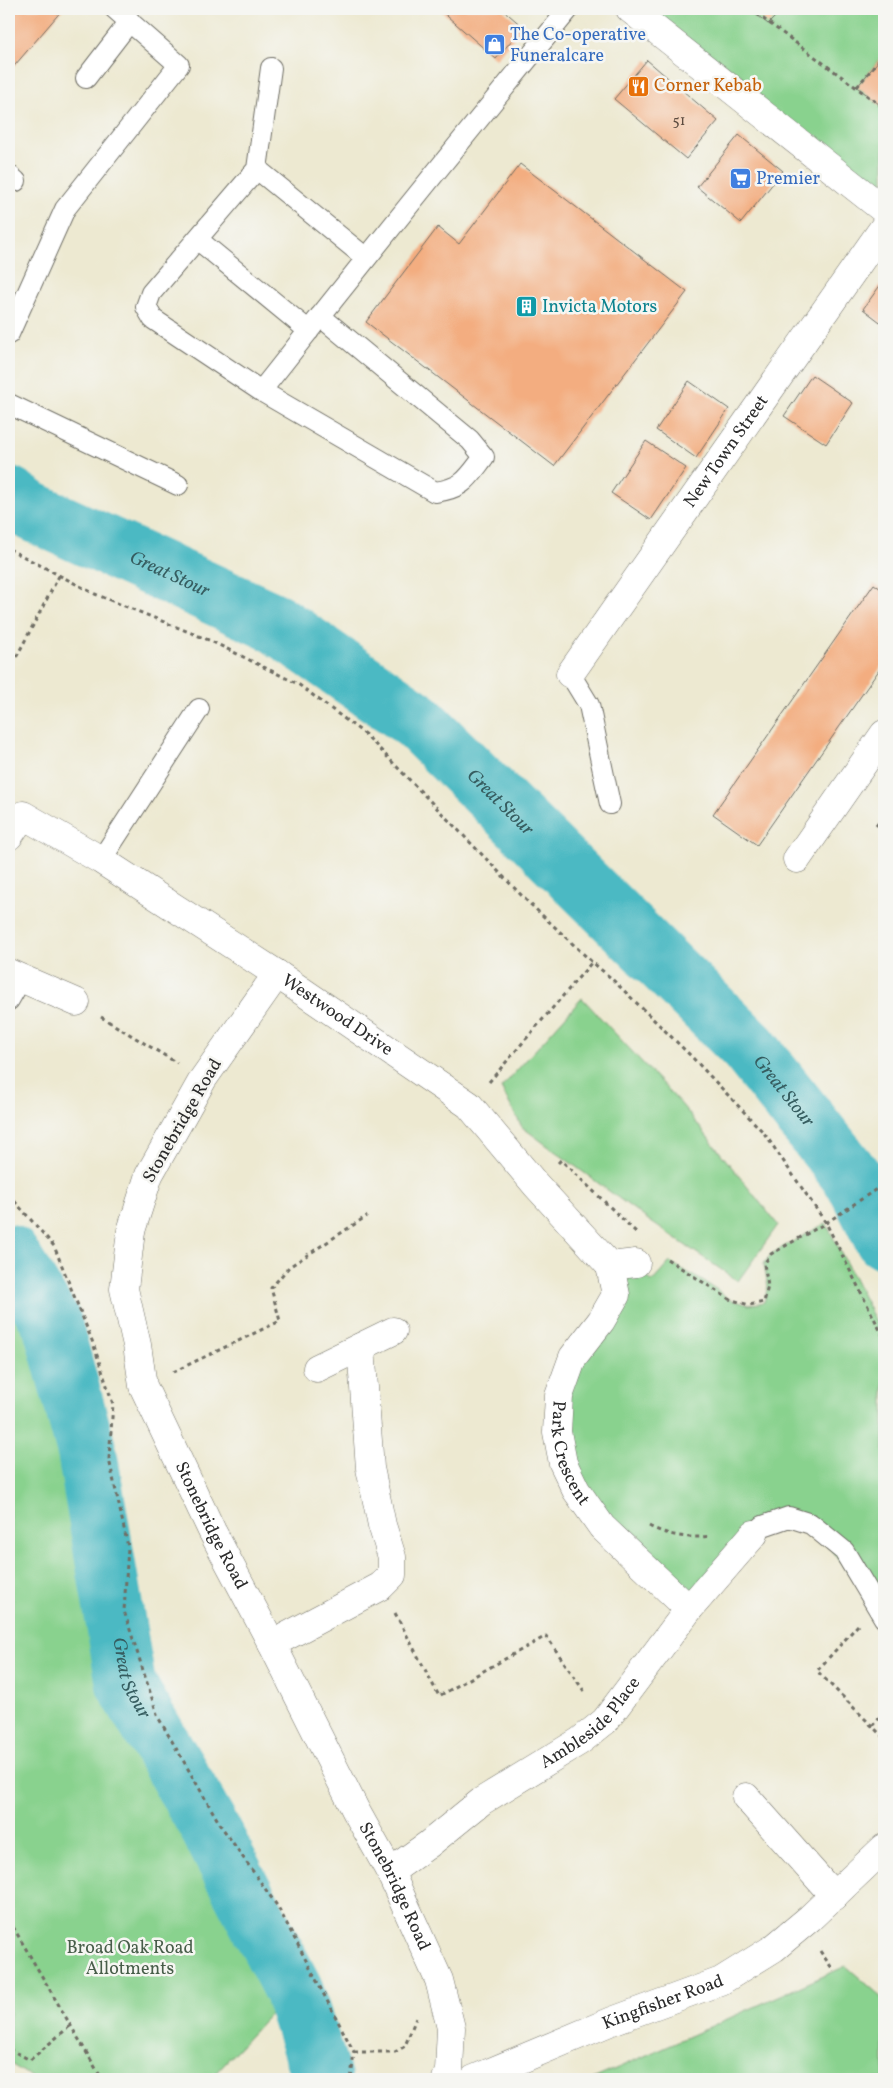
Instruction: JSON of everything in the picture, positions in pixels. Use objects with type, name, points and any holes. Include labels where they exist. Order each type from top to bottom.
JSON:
[{"type":"main road","points":[[630,9],[884,210]]},
{"type":"main road","name":"New Town Street","points":[[570,674],[884,227]]},
{"type":"main road","points":[[797,859],[884,734]]},
{"type":"main road","name":"Westwood Drive","points":[[13,819],[101,860],[277,974],[469,1105],[536,1185],[629,1256]]},
{"type":"main road","name":"Stonebridge Road","points":[[277,974],[203,1079],[149,1175],[131,1231],[124,1288],[137,1345],[143,1386],[208,1522],[356,1811],[390,1872],[439,1980],[450,2028],[449,2071],[446,2079]]},
{"type":"main road","points":[[13,984],[76,1002]]},
{"type":"main road","name":"Park Crescent","points":[[629,1256],[616,1295],[601,1321],[574,1357],[559,1396],[557,1432],[563,1462],[576,1490],[602,1527],[689,1609]]},
{"type":"main road","points":[[317,1368],[393,1331]]},
{"type":"main road","points":[[272,1644],[381,1586],[392,1575],[392,1557],[382,1525],[370,1468],[361,1347]]},
{"type":"main road","name":"Ambleside Place","points":[[390,1872],[482,1801],[580,1741],[605,1721],[689,1609],[748,1540]]},
{"type":"main road","points":[[746,1797],[834,1896]]},
{"type":"main road","name":"Kingfisher Road","points":[[474,2079],[612,2021],[721,1981],[774,1948],[834,1896],[884,1848]]},
{"type":"lane","points":[[261,392],[366,258],[569,9]]},
{"type":"lane","points":[[9,334],[65,209],[179,65],[122,15],[86,78]]},
{"type":"lane","points":[[197,238],[470,440],[484,457],[464,482],[451,490],[435,492],[261,392],[153,319],[146,307],[151,293],[197,238],[256,169],[272,68]]},
{"type":"lane","points":[[256,169],[366,258]]},
{"type":"lane","points":[[9,404],[178,485]]},
{"type":"lane","points":[[570,674],[589,705],[610,804]]},
{"type":"lane","points":[[101,860],[199,709]]},
{"type":"lane","points":[[748,1540],[763,1526],[789,1517],[811,1524],[844,1550],[881,1611]]},
{"type":"path","points":[[750,9],[884,108]]},
{"type":"path","points":[[857,87],[884,54]]},
{"type":"path","points":[[9,549],[94,594],[211,641],[298,684],[366,736],[526,900],[611,978],[691,1056],[764,1133],[826,1223],[884,1338]]},
{"type":"path","points":[[9,671],[59,576]]},
{"type":"path","points":[[876,826],[884,816]]},
{"type":"path","points":[[469,1105],[592,962]]},
{"type":"path","points":[[76,1002],[203,1079]]},
{"type":"path","points":[[536,1185],[561,1160],[629,1256]]},
{"type":"path","points":[[663,1256],[729,1299],[749,1305],[764,1302],[768,1286],[764,1264],[771,1254],[826,1223],[884,1184]]},
{"type":"path","points":[[9,1195],[54,1246],[92,1343],[113,1404],[109,1459],[128,1547],[124,1611],[158,1717],[221,1826],[278,1908],[354,2052],[351,2079]]},
{"type":"path","points":[[143,1386],[280,1321],[271,1288],[289,1267],[367,1216]]},
{"type":"path","points":[[641,1522],[658,1531],[681,1537],[702,1537],[728,1533],[748,1540]]},
{"type":"path","points":[[381,1586],[439,1696],[546,1636],[605,1721]]},
{"type":"path","points":[[881,1611],[817,1670],[884,1738]]},
{"type":"path","points":[[872,1726],[884,1713]]},
{"type":"path","points":[[9,1920],[102,2079]]},
{"type":"path","points":[[9,2049],[30,2060],[70,2026]]},
{"type":"path","points":[[354,2052],[395,2052]]},
{"type":"green space","points":[[630,9],[750,9],[768,23],[783,9],[884,9],[884,54],[857,87],[884,108],[884,210]]},
{"type":"green space","points":[[582,998],[682,1105],[778,1225],[738,1281],[651,1222],[522,1127],[501,1088]]},
{"type":"green space","points":[[826,1223],[884,1338],[884,1618],[811,1524],[763,1526],[689,1609],[563,1463],[573,1357],[636,1263],[652,1282],[670,1262],[716,1289],[729,1299],[749,1305],[764,1302],[768,1286],[764,1264],[771,1254]]},
{"type":"green space","name":"Broad Oak Road Allotments","points":[[9,1274],[43,1327],[80,1455],[120,1688],[145,1739],[199,1828],[286,1997],[210,2079],[35,2079],[9,2063]]},
{"type":"green space","points":[[846,1966],[884,1999],[884,2079],[593,2079]]},
{"type":"building","points":[[9,9],[63,9],[9,72]]},
{"type":"building","name":"The Co-operative Funeralcare","points":[[439,9],[502,9],[523,27],[496,59]]},
{"type":"building","points":[[750,9],[783,9],[768,24]]},
{"type":"building","points":[[884,54],[884,108],[857,87]]},
{"type":"building","points":[[647,60],[718,121],[686,159],[614,99]]},
{"type":"building","name":"Premier","points":[[739,135],[783,171],[741,223],[697,187]]},
{"type":"building","name":"Invicta Motors","points":[[520,164],[687,292],[554,466],[366,322],[438,227],[459,244]]},
{"type":"building","points":[[884,280],[884,325],[863,309]]},
{"type":"building","points":[[812,375],[853,403],[826,444],[784,416]]},
{"type":"building","points":[[689,381],[729,409],[696,458],[656,430]]},
{"type":"building","points":[[646,441],[686,468],[651,520],[611,493]]},
{"type":"building","points":[[874,584],[884,591],[884,663],[757,845],[713,814]]},
{"type":"waterway","name":"Great Stour","points":[[9,496],[31,511],[275,623],[417,721],[748,1047],[855,1181],[884,1239]]},
{"type":"waterway","name":"Great Stour","points":[[9,1254],[52,1323],[87,1452],[126,1684],[207,1823],[293,1989],[322,2079]]},
{"type":"place","name":"The Co-operative Funeralcare","points":[[494,45]]},
{"type":"place","name":"Corner Kebab","points":[[638,86]]},
{"type":"place","name":"Premier","points":[[740,179]]},
{"type":"place","name":"Invicta Motors","points":[[526,307]]}]
